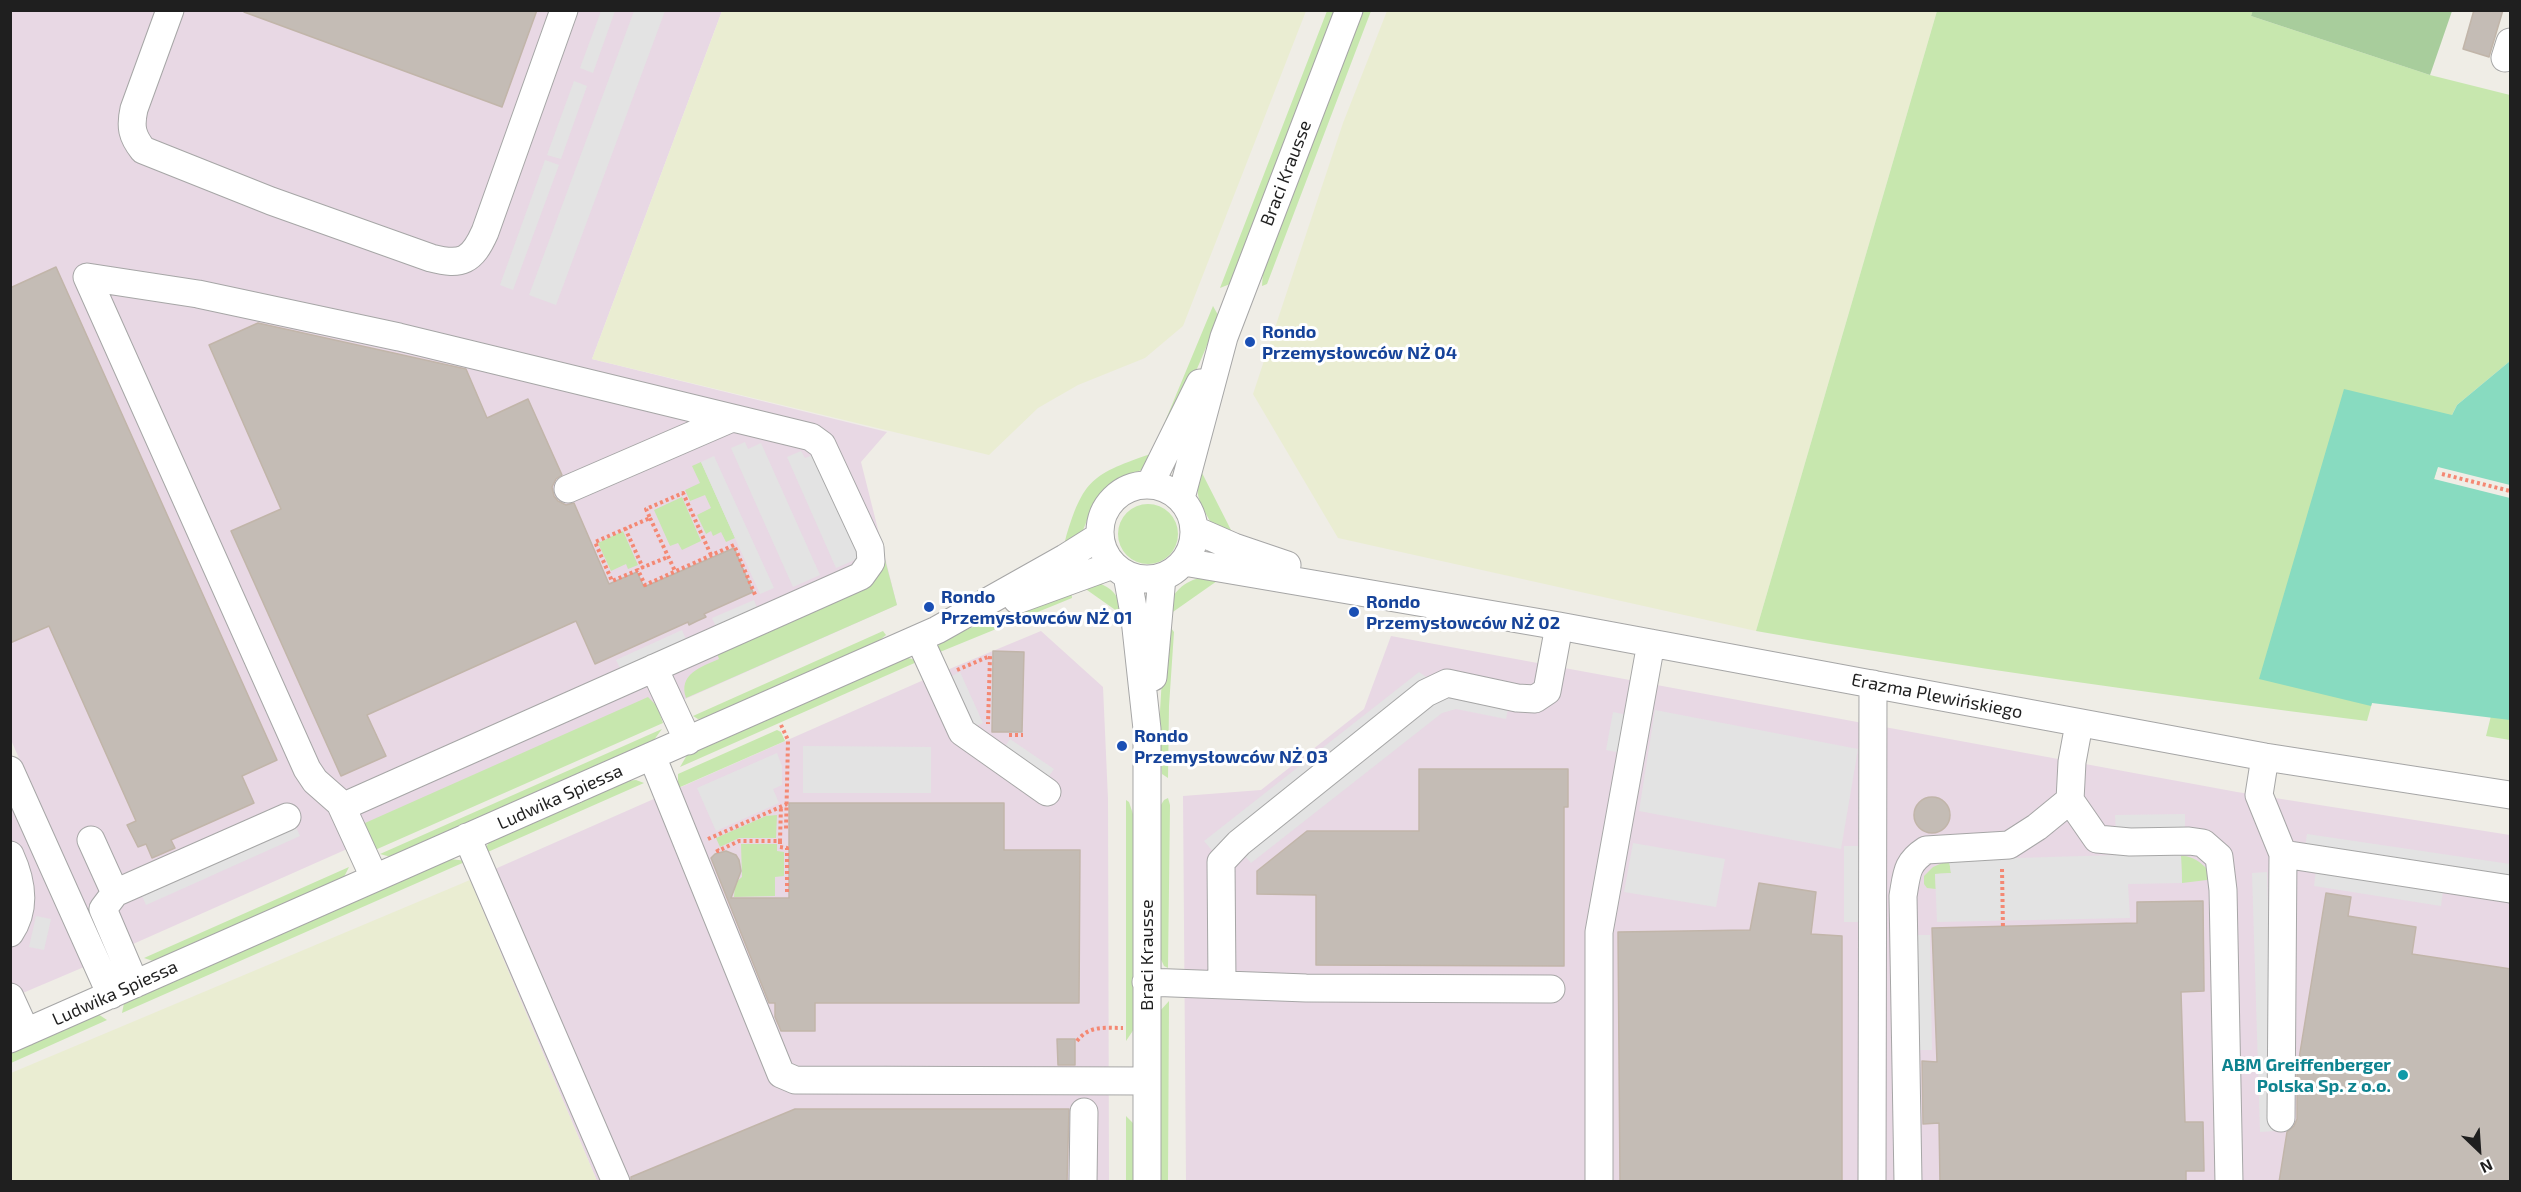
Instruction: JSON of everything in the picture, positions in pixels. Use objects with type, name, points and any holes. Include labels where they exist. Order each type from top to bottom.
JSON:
[{"type":"street","points":[[170,10],[134,109],[131,124],[134,139],[143,150],[260,196],[431,258],[457,262],[473,254],[485,232],[564,10]]},
{"type":"street","name":"Braci Krausse","points":[[1181,498],[1224,337],[1349,10]]},
{"type":"street","points":[[342,807],[861,576],[871,562],[867,542],[822,445],[811,437],[399,337],[198,294],[87,277],[307,769],[315,781],[327,789],[342,807],[374,877]]},
{"type":"street","name":"Braci Krausse","points":[[1150,484],[1166,448],[1224,337]]},
{"type":"street","points":[[568,489],[732,418]]},
{"type":"street","points":[[1047,792],[962,732],[937,678],[928,634],[1120,570],[1150,579],[1162,577],[1184,562],[1192,547],[1195,530],[1191,513],[1181,498],[1167,489],[1150,484],[1138,485],[1118,495],[1104,513],[1100,536],[1102,546],[1120,570]]},
{"type":"street","name":"Erazma Plewińskiego","points":[[1195,530],[1234,547],[1365,592]]},
{"type":"street","name":"Ludwika Spiessa","points":[[18,1035],[928,634],[1100,536]]},
{"type":"street","name":"Erazma Plewińskiego","points":[[1184,562],[1559,626],[2265,757],[2511,795]]},
{"type":"street","name":"Braci Krausse","points":[[1120,570],[1135,619],[1147,729]]},
{"type":"street","name":"Braci Krausse","points":[[1147,1182],[1147,729],[1162,577]]},
{"type":"street","points":[[1222,983],[1221,862],[1239,843],[1426,693],[1447,683],[1517,698],[1535,699],[1546,691],[1559,626]]},
{"type":"street","points":[[1599,1182],[1599,932],[1651,643]]},
{"type":"street","points":[[654,668],[688,741]]},
{"type":"street","points":[[1872,1182],[1874,684]]},
{"type":"street","points":[[2079,724],[2072,762],[2070,800],[2097,839],[2203,843],[2219,857],[2223,890],[2229,1182]]},
{"type":"street","points":[[652,756],[781,1074],[795,1080],[1147,1081]]},
{"type":"street","points":[[2265,757],[2259,795],[2283,854],[2281,1118]]},
{"type":"street","points":[[10,770],[111,995]]},
{"type":"street","points":[[1908,1182],[1903,896],[1908,866],[1915,857],[1926,850],[2009,845],[2037,827],[2070,800]]},
{"type":"street","points":[[135,984],[103,909],[115,893],[286,817]]},
{"type":"street","points":[[467,837],[616,1182]]},
{"type":"street","points":[[91,840],[115,893]]},
{"type":"street","points":[[2283,854],[2511,889]]},
{"type":"street","points":[[10,933],[22,897],[13,865]]},
{"type":"street","points":[[1146,982],[1222,983],[1306,988],[1551,989]]},
{"type":"street","points":[[10,997],[18,1035]]},
{"type":"street","points":[[1083,1182],[1084,1112]]},
{"type":"path","points":[[2442,474],[2511,491]]},
{"type":"path","points":[[675,571],[646,509],[682,493],[711,555]]},
{"type":"path","points":[[650,518],[595,542],[612,581],[668,556]]},
{"type":"path","points":[[625,528],[645,585],[735,545],[757,596],[747,601]]},
{"type":"path","points":[[937,678],[990,656],[988,735]]},
{"type":"path","points":[[781,724],[788,740],[786,830]]},
{"type":"path","points":[[999,735],[1023,735]]},
{"type":"path","points":[[705,840],[787,804]]},
{"type":"path","points":[[781,806],[780,847],[787,848],[787,894]]},
{"type":"path","points":[[712,837],[718,851],[739,841],[780,841]]},
{"type":"path","points":[[1077,1041],[1085,1032],[1094,1028],[1123,1028]]},
{"type":"shaded area","points":[[10,11],[722,11],[592,359],[887,432],[861,462],[897,605],[106,956],[11,740]]},
{"type":"shaded area","points":[[601,11],[615,11],[593,73],[580,68]]},
{"type":"shaded area","points":[[634,11],[665,11],[556,305],[529,295]]},
{"type":"shaded area","points":[[574,81],[587,86],[561,159],[547,155]]},
{"type":"shaded area","points":[[545,160],[559,165],[513,290],[500,285]]},
{"type":"shaded area","points":[[745,442],[748,449],[761,443],[820,575],[793,587],[731,448]]},
{"type":"shaded area","points":[[801,451],[805,458],[818,453],[864,556],[836,568],[787,457]]},
{"type":"shaded area","points":[[714,456],[774,588],[760,594],[701,462]]},
{"type":"shaded area","points":[[754,600],[759,613],[718,631],[712,618]]},
{"type":"shaded area","points":[[682,630],[688,644],[623,674],[616,660]]},
{"type":"shaded area","points":[[1041,631],[1103,687],[1108,799],[1109,1181],[597,1181],[470,880],[935,675]]},
{"type":"shaded area","points":[[1391,636],[2237,792],[2510,835],[2510,1181],[1186,1181],[1183,796],[1261,790],[1364,709]]},
{"type":"shaded area","points":[[960,672],[983,723],[969,729],[946,679]]},
{"type":"shaded area","points":[[1419,672],[1453,695],[1509,704],[1506,719],[1456,709],[1442,713],[1251,863],[1231,840],[1215,854],[1204,841]]},
{"type":"shaded area","points":[[1655,710],[1858,749],[1841,849],[1639,811]]},
{"type":"shaded area","points":[[1613,712],[1628,715],[1621,753],[1606,750]]},
{"type":"shaded area","points":[[1010,739],[1054,769],[1044,783],[1001,752]]},
{"type":"shaded area","points":[[803,746],[931,747],[931,793],[803,793]]},
{"type":"shaded area","points":[[777,753],[782,766],[782,785],[773,789],[779,803],[716,831],[697,788]]},
{"type":"shaded area","points":[[10,801],[84,967],[11,998],[10,998]]},
{"type":"shaded area","points":[[2185,814],[2181,856],[2182,883],[2128,884],[2130,918],[1937,922],[1935,874],[1951,873],[1949,860],[2117,855],[2115,815]]},
{"type":"shaded area","points":[[293,820],[300,836],[146,905],[139,889]]},
{"type":"shaded area","points":[[2307,834],[2510,864],[2510,878],[2446,868],[2441,906],[2314,886],[2316,870],[2302,867]]},
{"type":"shaded area","points":[[1633,843],[1725,859],[1716,907],[1624,892]]},
{"type":"shaded area","points":[[1844,846],[1859,846],[1859,922],[1844,922]]},
{"type":"shaded area","points":[[2267,872],[2275,1131],[2260,1132],[2252,873]]},
{"type":"shaded area","points":[[36,916],[51,919],[44,950],[29,947]]},
{"type":"shaded area","points":[[1915,935],[1930,935],[1932,1050],[1917,1050]]},
{"type":"green space","points":[[722,10],[1306,11],[1183,326],[1145,358],[1078,385],[1038,408],[989,455],[592,359]]},
{"type":"green space","points":[[2253,10],[2452,11],[2430,75],[2251,16]]},
{"type":"green space","points":[[1327,11],[1337,11],[1230,284],[1220,288]]},
{"type":"green space","points":[[1361,11],[1371,11],[1267,284],[1262,286],[1263,271]]},
{"type":"green space","points":[[1387,11],[1937,11],[1756,631],[1338,538],[1253,394],[1343,123]]},
{"type":"green space","points":[[1937,11],[2253,11],[2251,16],[2430,75],[2510,95],[2510,361],[2457,405],[2452,415],[2367,721],[2061,680],[1756,631]]},
{"type":"green space","points":[[1213,306],[1218,315],[1206,348],[1161,441],[1159,436]]},
{"type":"green space","points":[[2510,361],[2510,485],[2438,467],[2434,479],[2510,498],[2510,720],[2372,703],[2371,706],[2259,679],[2344,389],[2452,415],[2457,405]]},
{"type":"green space","points":[[1153,453],[1146,468],[1113,482],[1104,489],[1095,501],[1081,535],[1068,549],[1065,541],[1071,520],[1085,491],[1093,481],[1116,467]]},
{"type":"green space","points":[[701,462],[735,538],[726,542],[721,532],[713,536],[711,531],[706,534],[697,515],[711,508],[705,495],[690,501],[685,490],[700,483],[692,466]]},
{"type":"green space","points":[[1200,469],[1232,532],[1212,525],[1204,510],[1198,492]]},
{"type":"green space","points":[[682,497],[701,541],[682,550],[678,543],[670,546],[654,510]]},
{"type":"green space","points":[[1148,504],[1165,509],[1173,517],[1178,534],[1173,551],[1165,559],[1148,564],[1131,559],[1123,551],[1118,534],[1123,517],[1131,509]]},
{"type":"green space","points":[[623,531],[638,565],[628,569],[626,564],[611,571],[598,543]]},
{"type":"green space","points":[[883,552],[897,605],[686,698],[684,690],[688,677],[693,672],[719,659],[717,653]]},
{"type":"green space","points":[[1219,575],[1217,581],[1170,614],[1169,602],[1184,585],[1203,577]]},
{"type":"green space","points":[[1096,582],[1107,587],[1114,594],[1119,602],[1121,614],[1087,590],[1085,584]]},
{"type":"green space","points":[[1071,587],[1072,598],[935,654],[939,644],[951,636]]},
{"type":"green space","points":[[1165,627],[1171,628],[1174,632],[1169,706],[1168,778],[1162,774],[1159,728]]},
{"type":"green space","points":[[883,631],[886,635],[875,644],[708,718],[698,719],[693,716]]},
{"type":"green space","points":[[2510,639],[2510,740],[2486,736]]},
{"type":"green space","points":[[905,657],[919,661],[680,767],[687,755]]},
{"type":"green space","points":[[648,697],[657,706],[663,723],[375,850],[365,832],[365,823]]},
{"type":"green space","points":[[662,729],[651,744],[391,857],[380,854]]},
{"type":"green space","points":[[777,730],[781,732],[785,741],[678,788],[678,774]]},
{"type":"green space","points":[[636,780],[644,783],[481,855],[490,841],[625,781]]},
{"type":"green space","points":[[1168,798],[1170,805],[1168,968],[1164,966],[1159,955],[1159,808]]},
{"type":"green space","points":[[1126,800],[1129,802],[1136,823],[1136,1026],[1126,1041]]},
{"type":"green space","points":[[777,815],[776,838],[739,838],[720,847],[716,838],[766,816]]},
{"type":"green space","points":[[741,844],[777,844],[777,851],[784,852],[784,876],[775,877],[775,896],[734,897],[735,883],[742,877]]},
{"type":"green space","points":[[2181,856],[2192,858],[2205,867],[2208,870],[2207,880],[2182,883]]},
{"type":"green space","points":[[450,859],[467,861],[122,1013],[124,1003]]},
{"type":"green space","points":[[1949,860],[1951,873],[1935,874],[1936,889],[1927,888],[1924,884],[1924,876],[1933,867]]},
{"type":"green space","points":[[349,867],[343,879],[164,960],[153,961],[144,958]]},
{"type":"green space","points":[[470,880],[597,1181],[11,1181],[11,1073]]},
{"type":"green space","points":[[1169,1001],[1168,1181],[1158,1182],[1160,1011]]},
{"type":"green space","points":[[98,1014],[107,1020],[11,1063],[10,1052]]},
{"type":"green space","points":[[1126,1116],[1135,1125],[1136,1181],[1126,1182]]},
{"type":"building","points":[[245,10],[537,10],[502,107],[244,12]]},
{"type":"building","points":[[2474,10],[2503,10],[2489,57],[2463,49]]},
{"type":"building","points":[[56,267],[277,760],[242,776],[254,803],[171,840],[175,848],[152,858],[146,844],[138,847],[127,825],[136,821],[49,626],[10,643],[10,288]]},
{"type":"building","points":[[258,323],[466,369],[487,418],[528,399],[562,475],[556,479],[552,487],[554,496],[566,505],[574,503],[609,584],[637,572],[644,587],[734,548],[753,592],[704,614],[706,617],[689,625],[688,622],[595,664],[576,621],[367,715],[386,756],[341,776],[231,531],[281,509],[209,345]]},
{"type":"building","points":[[993,651],[1024,652],[1022,732],[992,732]]},
{"type":"building","points":[[1419,769],[1568,769],[1568,807],[1564,807],[1564,966],[1316,965],[1316,895],[1257,894],[1257,871],[1307,831],[1419,831]]},
{"type":"building","points":[[1932,797],[1945,802],[1950,815],[1945,828],[1932,833],[1919,828],[1914,815],[1919,802]]},
{"type":"building","points":[[789,803],[1004,803],[1004,850],[1080,850],[1079,1003],[815,1003],[815,1031],[781,1031],[775,1017],[775,1003],[769,1003],[711,858],[715,854],[726,851],[736,855],[739,860],[741,871],[731,898],[789,898]]},
{"type":"building","points":[[1759,883],[1816,892],[1811,934],[1842,936],[1842,1182],[1620,1182],[1618,932],[1750,930]]},
{"type":"building","name":"ABM Greiffenberger Polska Sp. z o.o.","points":[[2326,893],[2351,897],[2348,916],[2416,927],[2412,954],[2511,969],[2511,1182],[2279,1182],[2287,1132],[2294,1126],[2297,1119],[2297,1071]]},
{"type":"building","points":[[2203,901],[2204,991],[2181,992],[2185,1122],[2203,1122],[2204,1171],[2186,1171],[2186,1182],[1940,1182],[1939,1123],[1923,1124],[1922,1061],[1937,1062],[1932,928],[2137,923],[2137,902]]},
{"type":"building","points":[[1057,1039],[1075,1039],[1075,1065],[1058,1065]]},
{"type":"building","points":[[795,1109],[1069,1109],[1067,1182],[631,1182],[631,1177]]},
{"type":"place","name":"Rondo Przemysłowców NŻ 04","points":[[1250,342]]},
{"type":"place","name":"Rondo Przemysłowców NŻ 01","points":[[929,607]]},
{"type":"place","name":"Rondo Przemysłowców NŻ 02","points":[[1354,612]]},
{"type":"place","name":"Rondo Przemysłowców NŻ 03","points":[[1122,746]]},
{"type":"place","name":"ABM Greiffenberger Polska Sp. z o.o.","points":[[2403,1075]]}]
